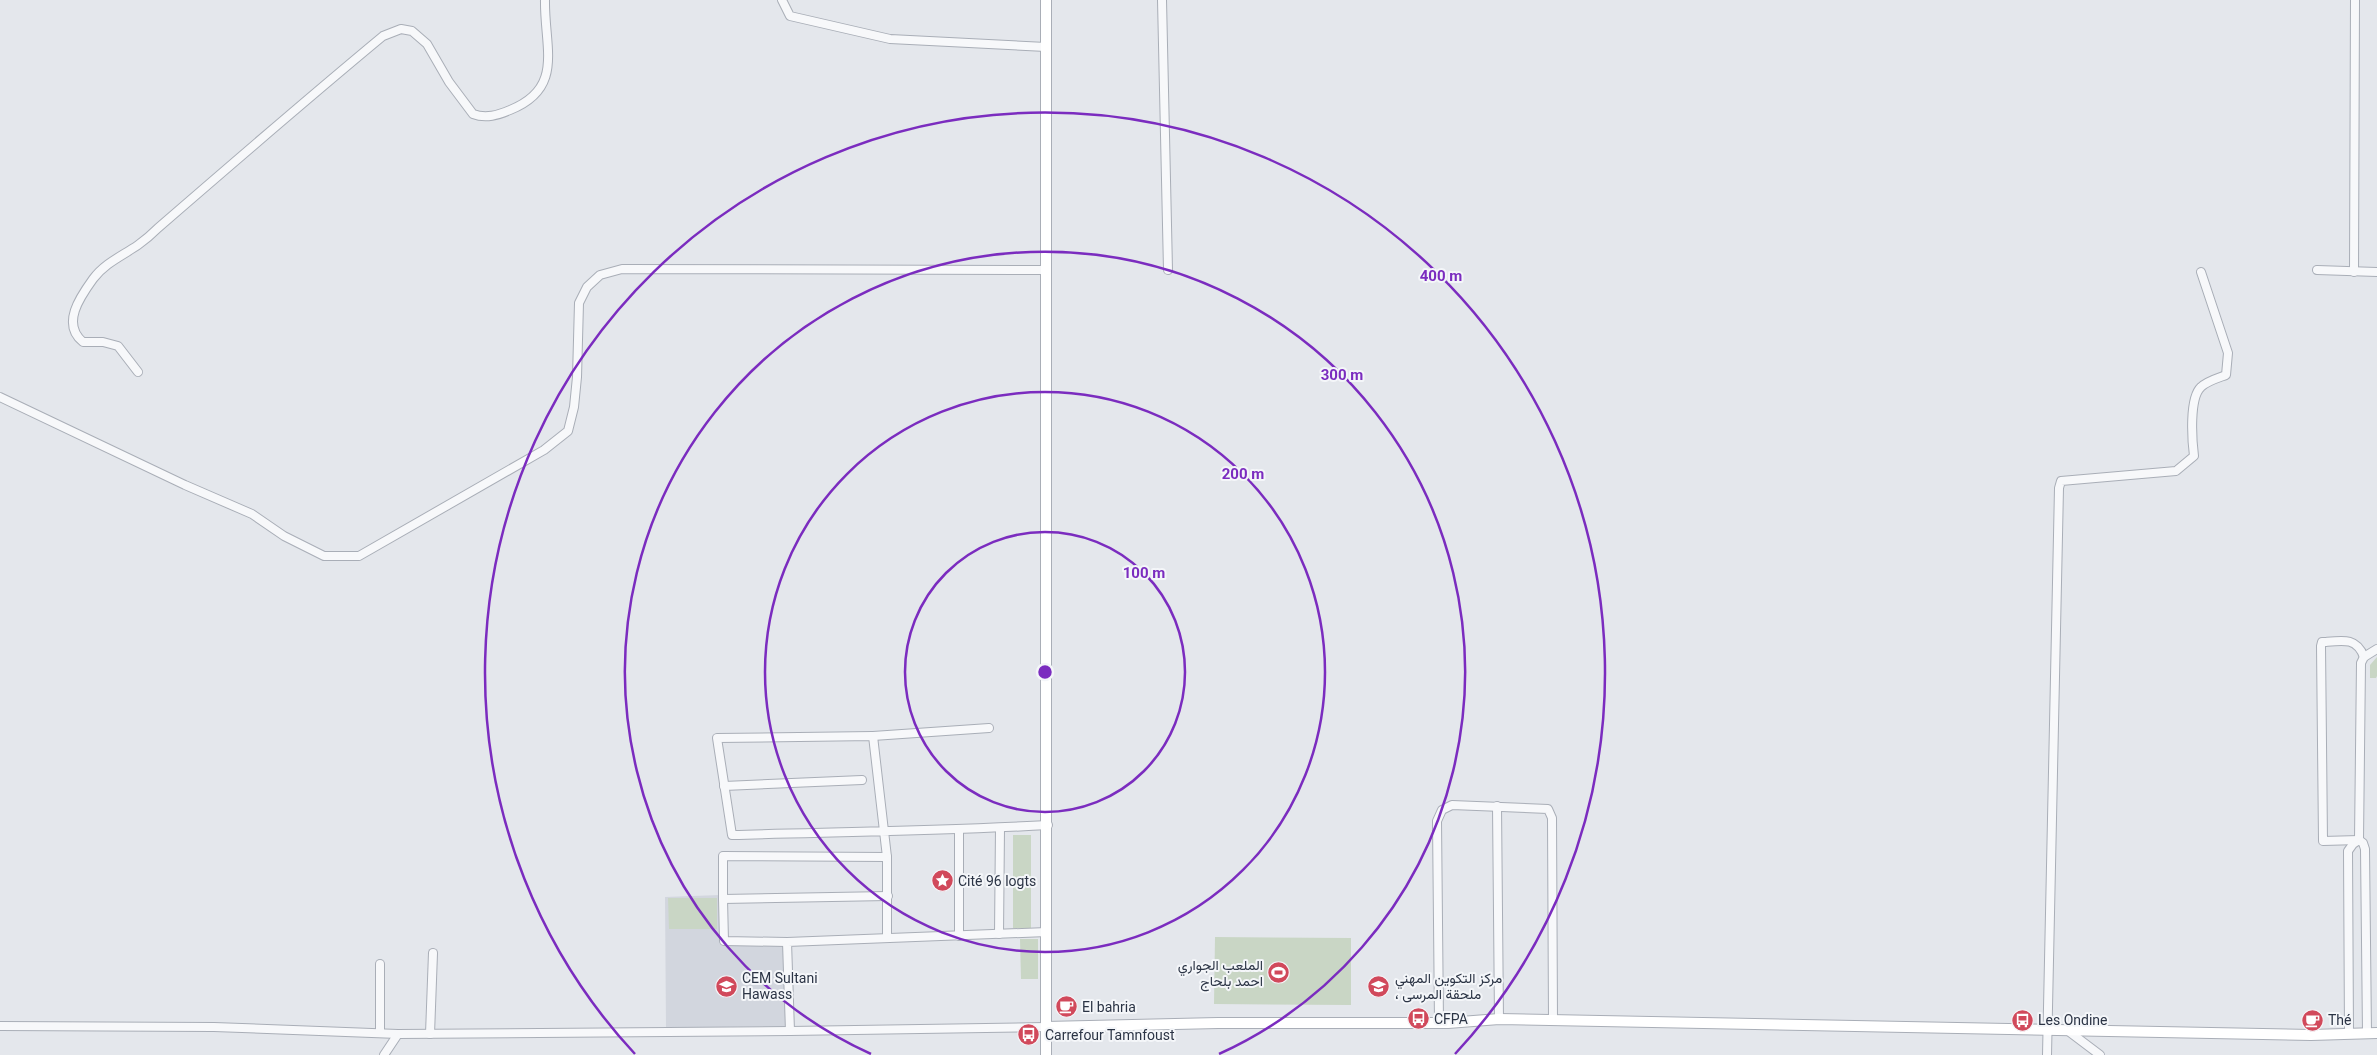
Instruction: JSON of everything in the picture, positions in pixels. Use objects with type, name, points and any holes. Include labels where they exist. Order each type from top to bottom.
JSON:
[{"type":"main road","points":[[1046,0],[1048,825],[1046,1055]]},
{"type":"main road","points":[[1046,1027],[1440,1022],[1499,1019],[2046,1030],[2372,1033]]},
{"type":"street","points":[[138,372],[118,346],[103,342],[83,342],[75,331],[73,315],[77,304],[94,278],[105,266],[139,244],[275,125],[383,36],[395,30],[412,31],[427,44],[449,82],[473,114],[489,117],[525,104],[540,89],[548,67],[545,0]]},
{"type":"street","points":[[782,0],[790,16],[890,39],[1046,48]]},
{"type":"street","points":[[1162,0],[1168,270]]},
{"type":"street","points":[[2354,272],[2355,0]]},
{"type":"street","points":[[0,397],[185,485],[252,514],[284,536],[324,556],[359,556],[544,450],[568,431],[574,407],[577,377],[579,303],[588,287],[600,275],[622,269],[1046,270]]},
{"type":"street","points":[[2317,270],[2377,272]]},
{"type":"street","points":[[2047,1055],[2046,1030],[2059,488],[2061,481],[2176,471],[2194,456],[2192,418],[2196,392],[2202,385],[2226,375],[2228,353],[2202,272]]},
{"type":"street","points":[[2364,657],[2358,646],[2350,640],[2322,642],[2323,841],[2359,840],[2366,848],[2372,1033]]},
{"type":"street","points":[[2359,840],[2361,663],[2364,657],[2377,649]]},
{"type":"street","points":[[989,728],[873,736],[717,738],[732,835],[959,830],[1048,825]]},
{"type":"street","points":[[873,736],[887,857],[887,938]]},
{"type":"street","points":[[724,786],[862,780]]},
{"type":"street","points":[[1440,1022],[1438,821],[1442,810],[1452,805],[1548,809],[1552,818],[1553,1020]]},
{"type":"street","points":[[1497,806],[1499,1019]]},
{"type":"street","points":[[999,934],[1000,828]]},
{"type":"street","points":[[959,830],[959,936]]},
{"type":"street","points":[[2349,1034],[2348,851],[2359,840]]},
{"type":"street","points":[[887,857],[723,856],[724,942],[787,942],[1047,932]]},
{"type":"street","points":[[724,899],[888,896]]},
{"type":"street","points":[[787,942],[790,1031]]},
{"type":"street","points":[[430,1034],[432,953]]},
{"type":"street","points":[[380,964],[380,1033]]},
{"type":"street","points":[[0,1026],[214,1027],[398,1034],[1046,1027]]},
{"type":"street","points":[[2067,1030],[2100,1055]]},
{"type":"street","points":[[384,1055],[398,1034]]},
{"type":"shaded area","name":"CEM Sultani Hawass","points":[[720,895],[720,944],[787,946],[786,1026],[666,1028],[665,897]]},
{"type":"green space","points":[[2377,657],[2377,676],[2376,678],[2370,678],[2370,665]]},
{"type":"green space","points":[[1013,835],[1031,835],[1031,928],[1013,928]]},
{"type":"green space","points":[[668,898],[717,898],[717,929],[669,929]]},
{"type":"green space","points":[[1215,937],[1351,938],[1351,1005],[1214,1004]]},
{"type":"green space","points":[[1020,939],[1038,939],[1038,979],[1021,979]]},
{"type":"place","name":"Cité 96 logts","points":[[942,881]]},
{"type":"place","name":"الملعب الجواري احمد بلحاج","points":[[1279,973]]},
{"type":"place","name":"CEM Sultani Hawass","points":[[726,986]]},
{"type":"place","name":"مركز التكوين المهني ، ملحقة المرسى","points":[[1379,986]]},
{"type":"place","name":"El bahria","points":[[1066,1007]]},
{"type":"place","name":"CFPA","points":[[1418,1019]]},
{"type":"place","name":"Les Ondine","points":[[2022,1020]]},
{"type":"place","name":"Thé","points":[[2312,1020]]},
{"type":"place","name":"Carrefour Tamnfoust","points":[[1029,1035]]}]
